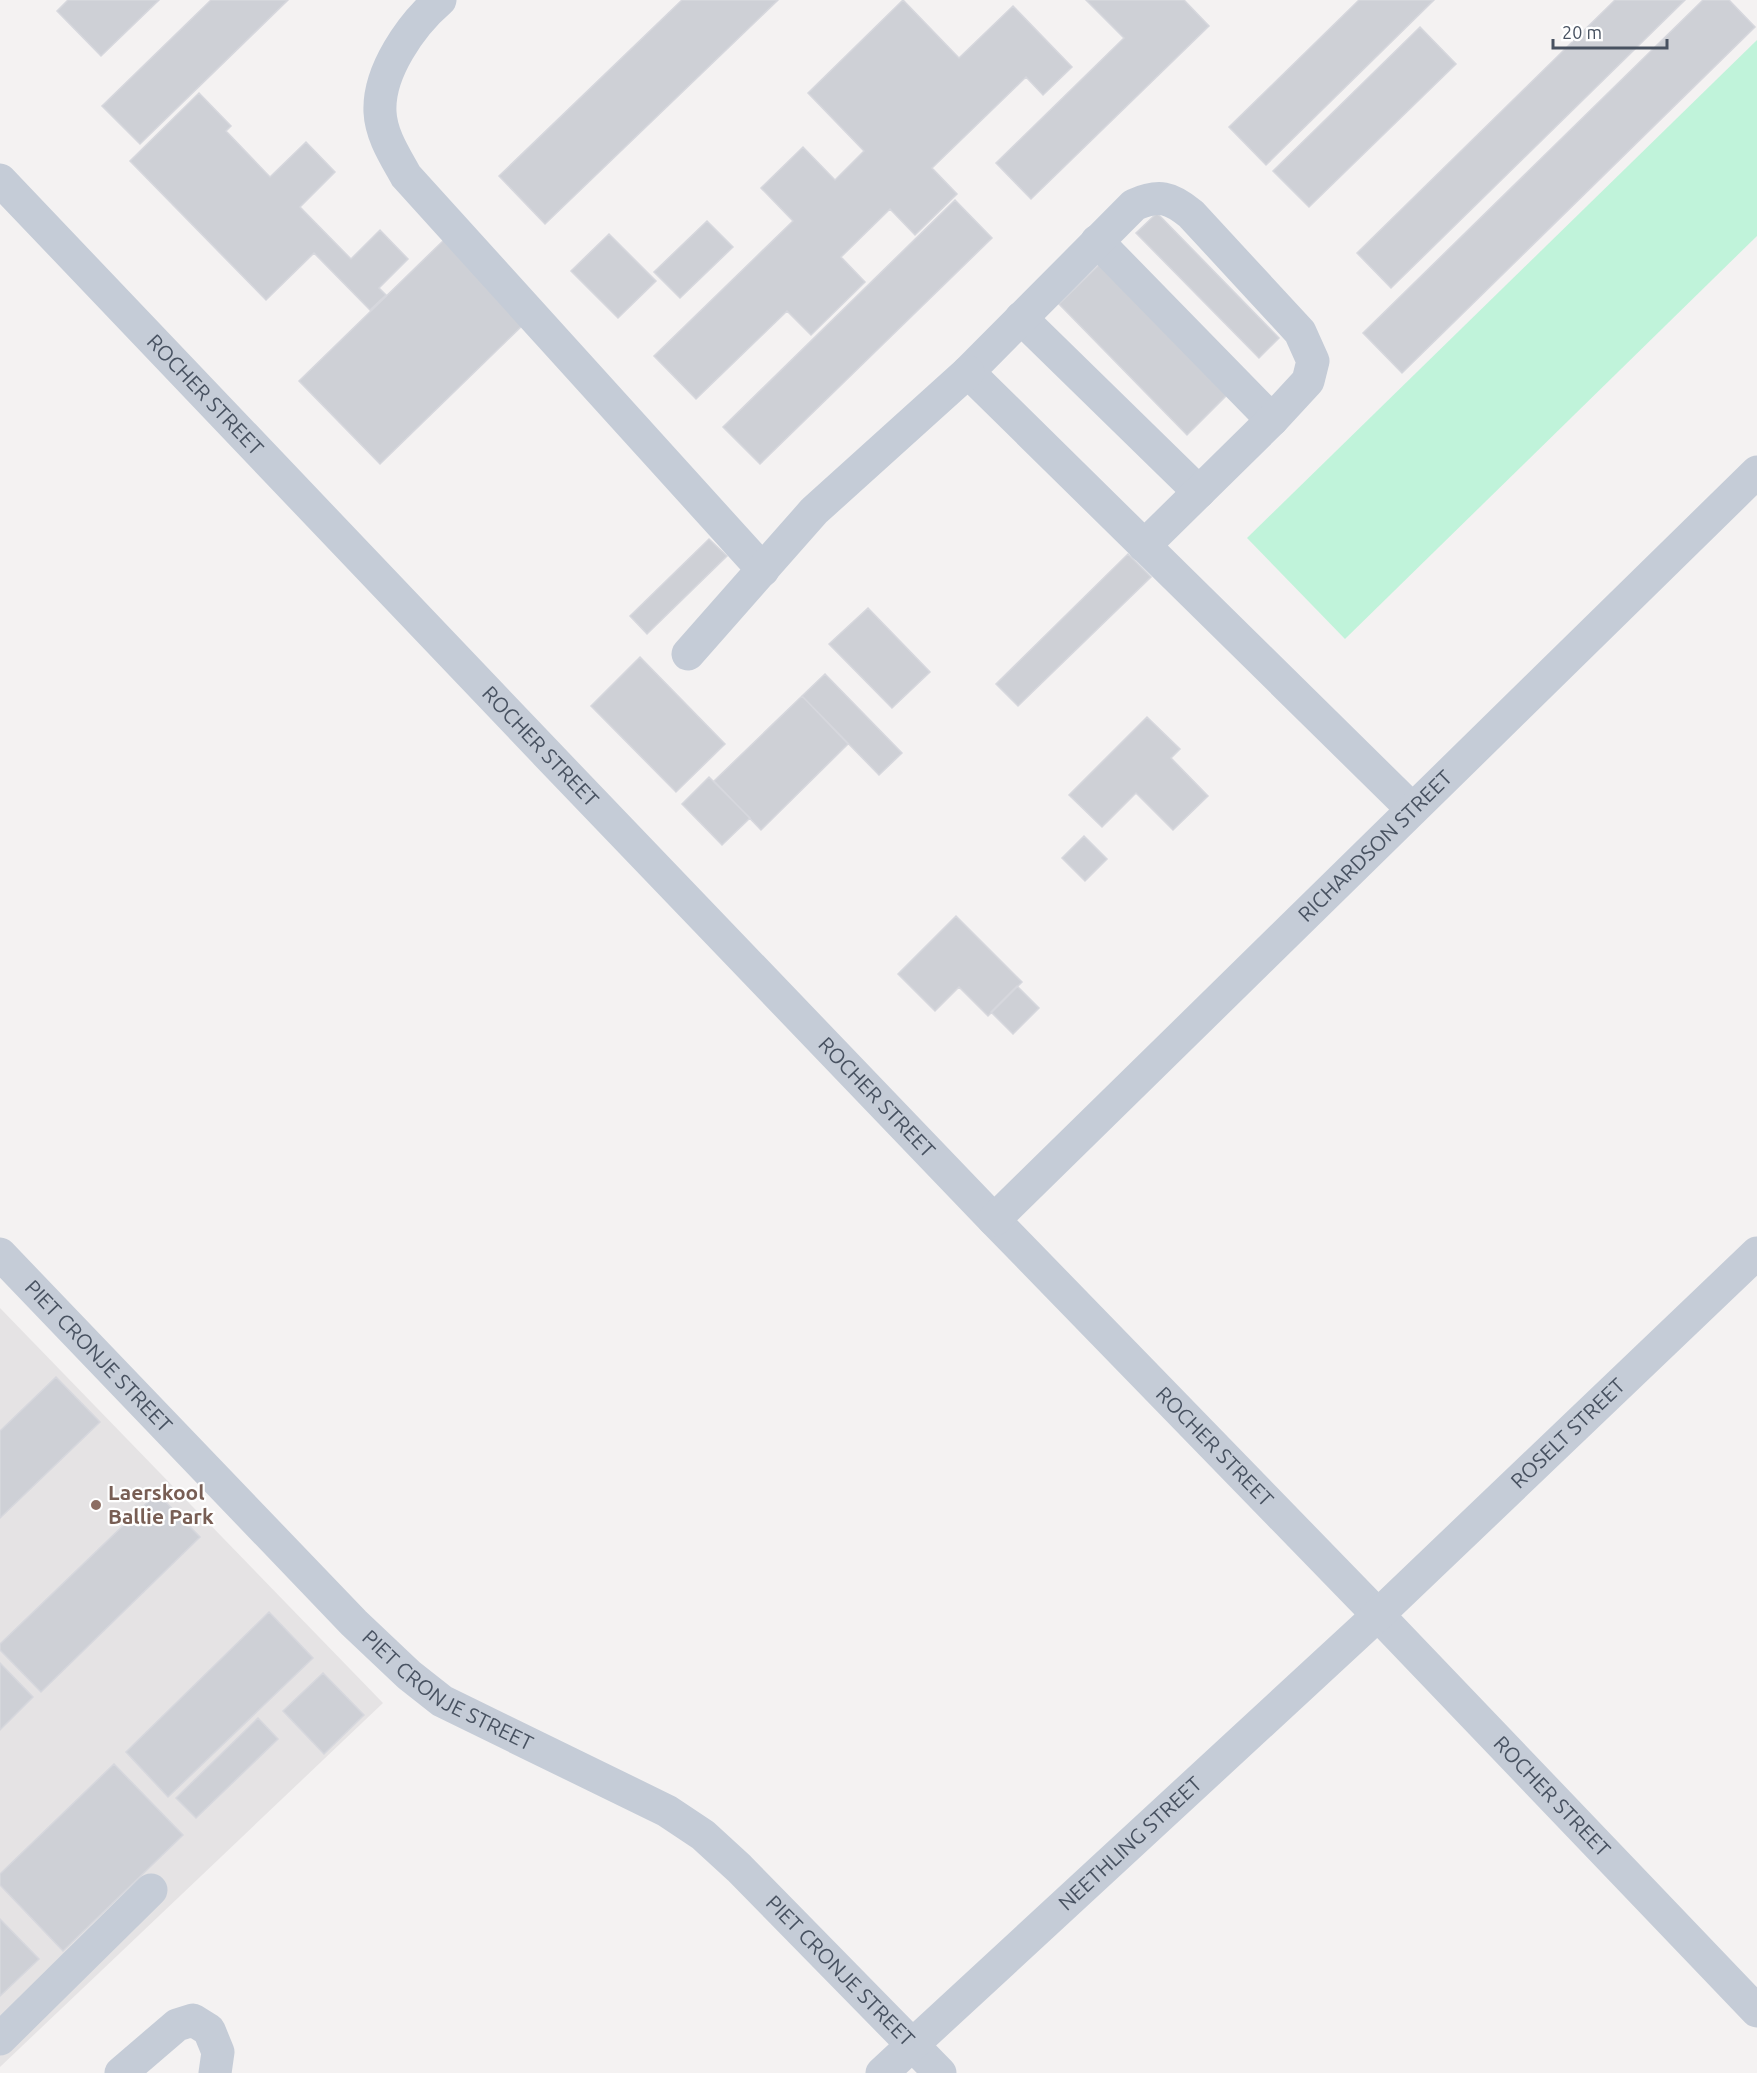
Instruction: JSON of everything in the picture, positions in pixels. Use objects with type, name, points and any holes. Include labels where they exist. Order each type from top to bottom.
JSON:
[{"type":"street","points":[[440,0],[423,14],[397,53],[383,84],[380,112],[388,143],[406,176],[763,570]]},
{"type":"street","name":"ROCHER STREET","points":[[0,180],[994,1220],[1378,1615],[1757,2011]]},
{"type":"street","points":[[688,654],[814,511],[968,372],[1134,205],[1151,198],[1176,202],[1191,214],[1300,333],[1313,361],[1308,381],[1272,420],[1144,546]]},
{"type":"street","points":[[1097,241],[1272,420]]},
{"type":"street","points":[[1021,318],[1199,492]]},
{"type":"street","points":[[968,372],[1412,809]]},
{"type":"street","name":"RICHARDSON STREET","points":[[994,1220],[1757,472]]},
{"type":"street","name":"ROSELT STREET","points":[[1378,1615],[1757,1253]]},
{"type":"street","name":"PIET CRONJE STREET","points":[[0,1254],[354,1623],[409,1675],[442,1701],[667,1811],[703,1835],[739,1868],[940,2073]]},
{"type":"street","name":"NEETHLING STREET","points":[[882,2073],[1378,1615]]},
{"type":"street","points":[[0,2039],[151,1890]]},
{"type":"street","points":[[121,2073],[177,2025],[193,2020],[209,2030],[218,2052],[215,2073]]},
{"type":"shaded area","name":"Laerskool Ballie Park","points":[[0,1308],[383,1703],[0,2067]]},
{"type":"green space","points":[[1757,40],[1757,236],[1345,639],[1247,538]]},
{"type":"building","points":[[68,0],[159,0],[101,56],[57,11]]},
{"type":"building","points":[[211,0],[288,0],[140,144],[102,106]]},
{"type":"building","points":[[682,0],[778,0],[545,224],[499,176]]},
{"type":"building","points":[[903,0],[959,58],[1013,6],[1072,67],[1043,95],[1026,77],[932,168],[957,194],[915,235],[890,209],[841,257],[865,282],[811,335],[787,311],[696,399],[654,356],[793,221],[761,188],[803,147],[835,180],[864,151],[808,93]]},
{"type":"building","points":[[1086,0],[1184,0],[1209,26],[1031,199],[996,163],[1124,38]]},
{"type":"building","points":[[1359,0],[1434,0],[1266,165],[1229,127]]},
{"type":"building","points":[[1615,0],[1685,0],[1391,288],[1357,253]]},
{"type":"building","points":[[1703,0],[1729,0],[1755,27],[1402,373],[1363,333]]},
{"type":"building","points":[[1420,27],[1456,64],[1309,207],[1273,171]]},
{"type":"building","points":[[199,93],[231,126],[226,131],[270,177],[306,142],[335,172],[300,207],[351,259],[380,230],[408,259],[379,288],[386,295],[370,310],[314,253],[266,300],[130,161]]},
{"type":"building","points":[[955,200],[992,238],[760,464],[723,427]]},
{"type":"building","points":[[1157,213],[1279,338],[1259,358],[1136,233]]},
{"type":"building","points":[[707,221],[733,247],[680,298],[654,272]]},
{"type":"building","points":[[609,234],[656,281],[618,318],[571,271]]},
{"type":"building","points":[[447,237],[528,320],[380,464],[299,381]]},
{"type":"building","points":[[1104,260],[1232,390],[1187,435],[1059,304]]},
{"type":"building","points":[[709,539],[727,556],[647,634],[630,616]]},
{"type":"building","points":[[1128,554],[1151,577],[1018,706],[996,684]]},
{"type":"building","points":[[868,608],[930,672],[892,708],[829,644]]},
{"type":"building","points":[[640,657],[725,744],[676,792],[591,706]]},
{"type":"building","points":[[825,674],[902,753],[879,775],[802,696]]},
{"type":"building","points":[[802,696],[848,744],[761,830],[714,781]]},
{"type":"building","points":[[1147,717],[1180,749],[1171,758],[1208,796],[1173,830],[1136,793],[1102,827],[1069,795]]},
{"type":"building","points":[[709,777],[750,818],[722,845],[682,804]]},
{"type":"building","points":[[1084,836],[1107,859],[1085,881],[1062,858]]},
{"type":"building","points":[[956,916],[1022,982],[988,1016],[959,987],[935,1011],[898,974]]},
{"type":"building","points":[[1017,986],[1039,1008],[1013,1034],[991,1012]]},
{"type":"building","points":[[56,1377],[100,1422],[0,1518],[0,1431]]},
{"type":"building","points":[[157,1493],[200,1537],[41,1692],[0,1650],[0,1644]]},
{"type":"building","points":[[269,1612],[313,1658],[168,1797],[126,1752]]},
{"type":"building","points":[[0,1663],[33,1697],[0,1730]]},
{"type":"building","points":[[323,1673],[364,1715],[324,1754],[283,1711]]},
{"type":"building","points":[[258,1718],[278,1739],[196,1818],[176,1798]]},
{"type":"building","points":[[114,1764],[183,1835],[63,1951],[0,1885],[0,1874]]},
{"type":"building","points":[[0,1919],[39,1959],[0,1996]]},
{"type":"place","name":"Laerskool Ballie Park","points":[[96,1505]]}]
